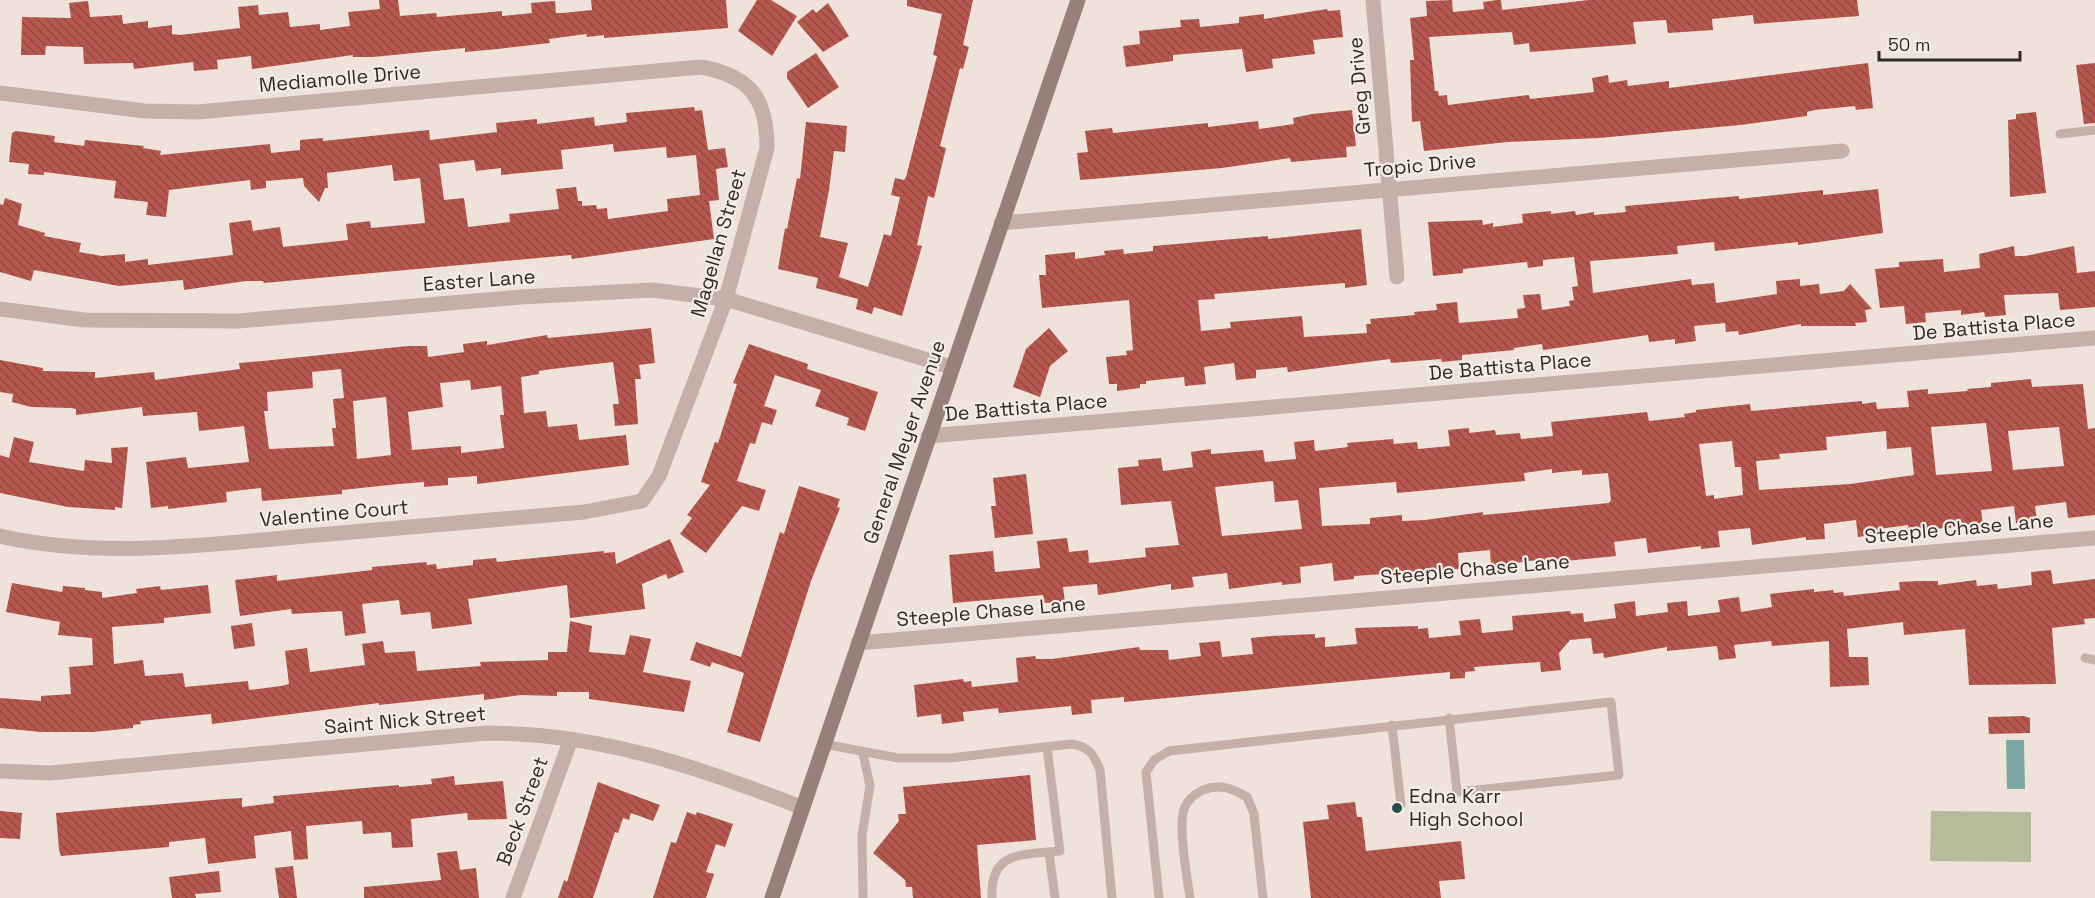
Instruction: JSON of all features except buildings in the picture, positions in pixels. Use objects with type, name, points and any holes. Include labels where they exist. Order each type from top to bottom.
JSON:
[{"type":"main road","name":"General Meyer Avenue","points":[[771,898],[1078,0]]},
{"type":"street","name":"Greg Drive","points":[[1373,0],[1397,277]]},
{"type":"street","name":"Mediamolle Drive","points":[[0,93],[145,111],[198,112],[684,68]]},
{"type":"street","name":"Magellan Street","points":[[659,476],[726,299],[767,148],[767,124],[759,99],[741,81],[718,70],[684,68]]},
{"type":"street","name":"Tropic Drive","points":[[1001,223],[1842,151]]},
{"type":"street","name":"Easter Lane","points":[[0,309],[84,320],[238,321],[520,297],[652,290],[726,299],[951,367]]},
{"type":"street","name":"De Battista Place","points":[[928,436],[2095,338]]},
{"type":"street","name":"Valentine Court","points":[[0,536],[34,544],[104,550],[182,547],[584,512],[642,501],[659,476]]},
{"type":"street","name":"Steeple Chase Lane","points":[[858,643],[2095,538]]},
{"type":"street","name":"Saint Nick Street","points":[[0,771],[50,773],[487,733],[529,733],[624,748],[713,772],[803,808]]},
{"type":"street","name":"Beck Street","points":[[513,898],[571,739]]},
{"type":"lane","points":[[2060,134],[2095,130]]},
{"type":"lane","points":[[1159,898],[1146,772],[1154,760],[1169,751],[1449,718],[1611,702],[1619,775],[1457,792],[1449,718]]},
{"type":"lane","points":[[1392,725],[1401,805]]},
{"type":"lane","points":[[824,744],[898,758],[950,758],[1082,745],[1094,754],[1100,770],[1112,898]]},
{"type":"lane","points":[[992,898],[991,880],[999,864],[1014,856],[1060,851],[1047,747]]},
{"type":"lane","points":[[863,753],[870,786],[862,835],[863,898]]},
{"type":"lane","points":[[1190,898],[1182,824],[1184,808],[1194,794],[1210,787],[1230,787],[1247,797],[1254,814],[1263,898]]},
{"type":"lane","points":[[1049,852],[1055,898]]},
{"type":"green space","points":[[1931,811],[2031,812],[2031,862],[1930,861]]},
{"type":"water","points":[[2006,740],[2024,740],[2025,789],[2007,789]]},
{"type":"place","name":"Edna Karr High School","points":[[1397,808]]}]
